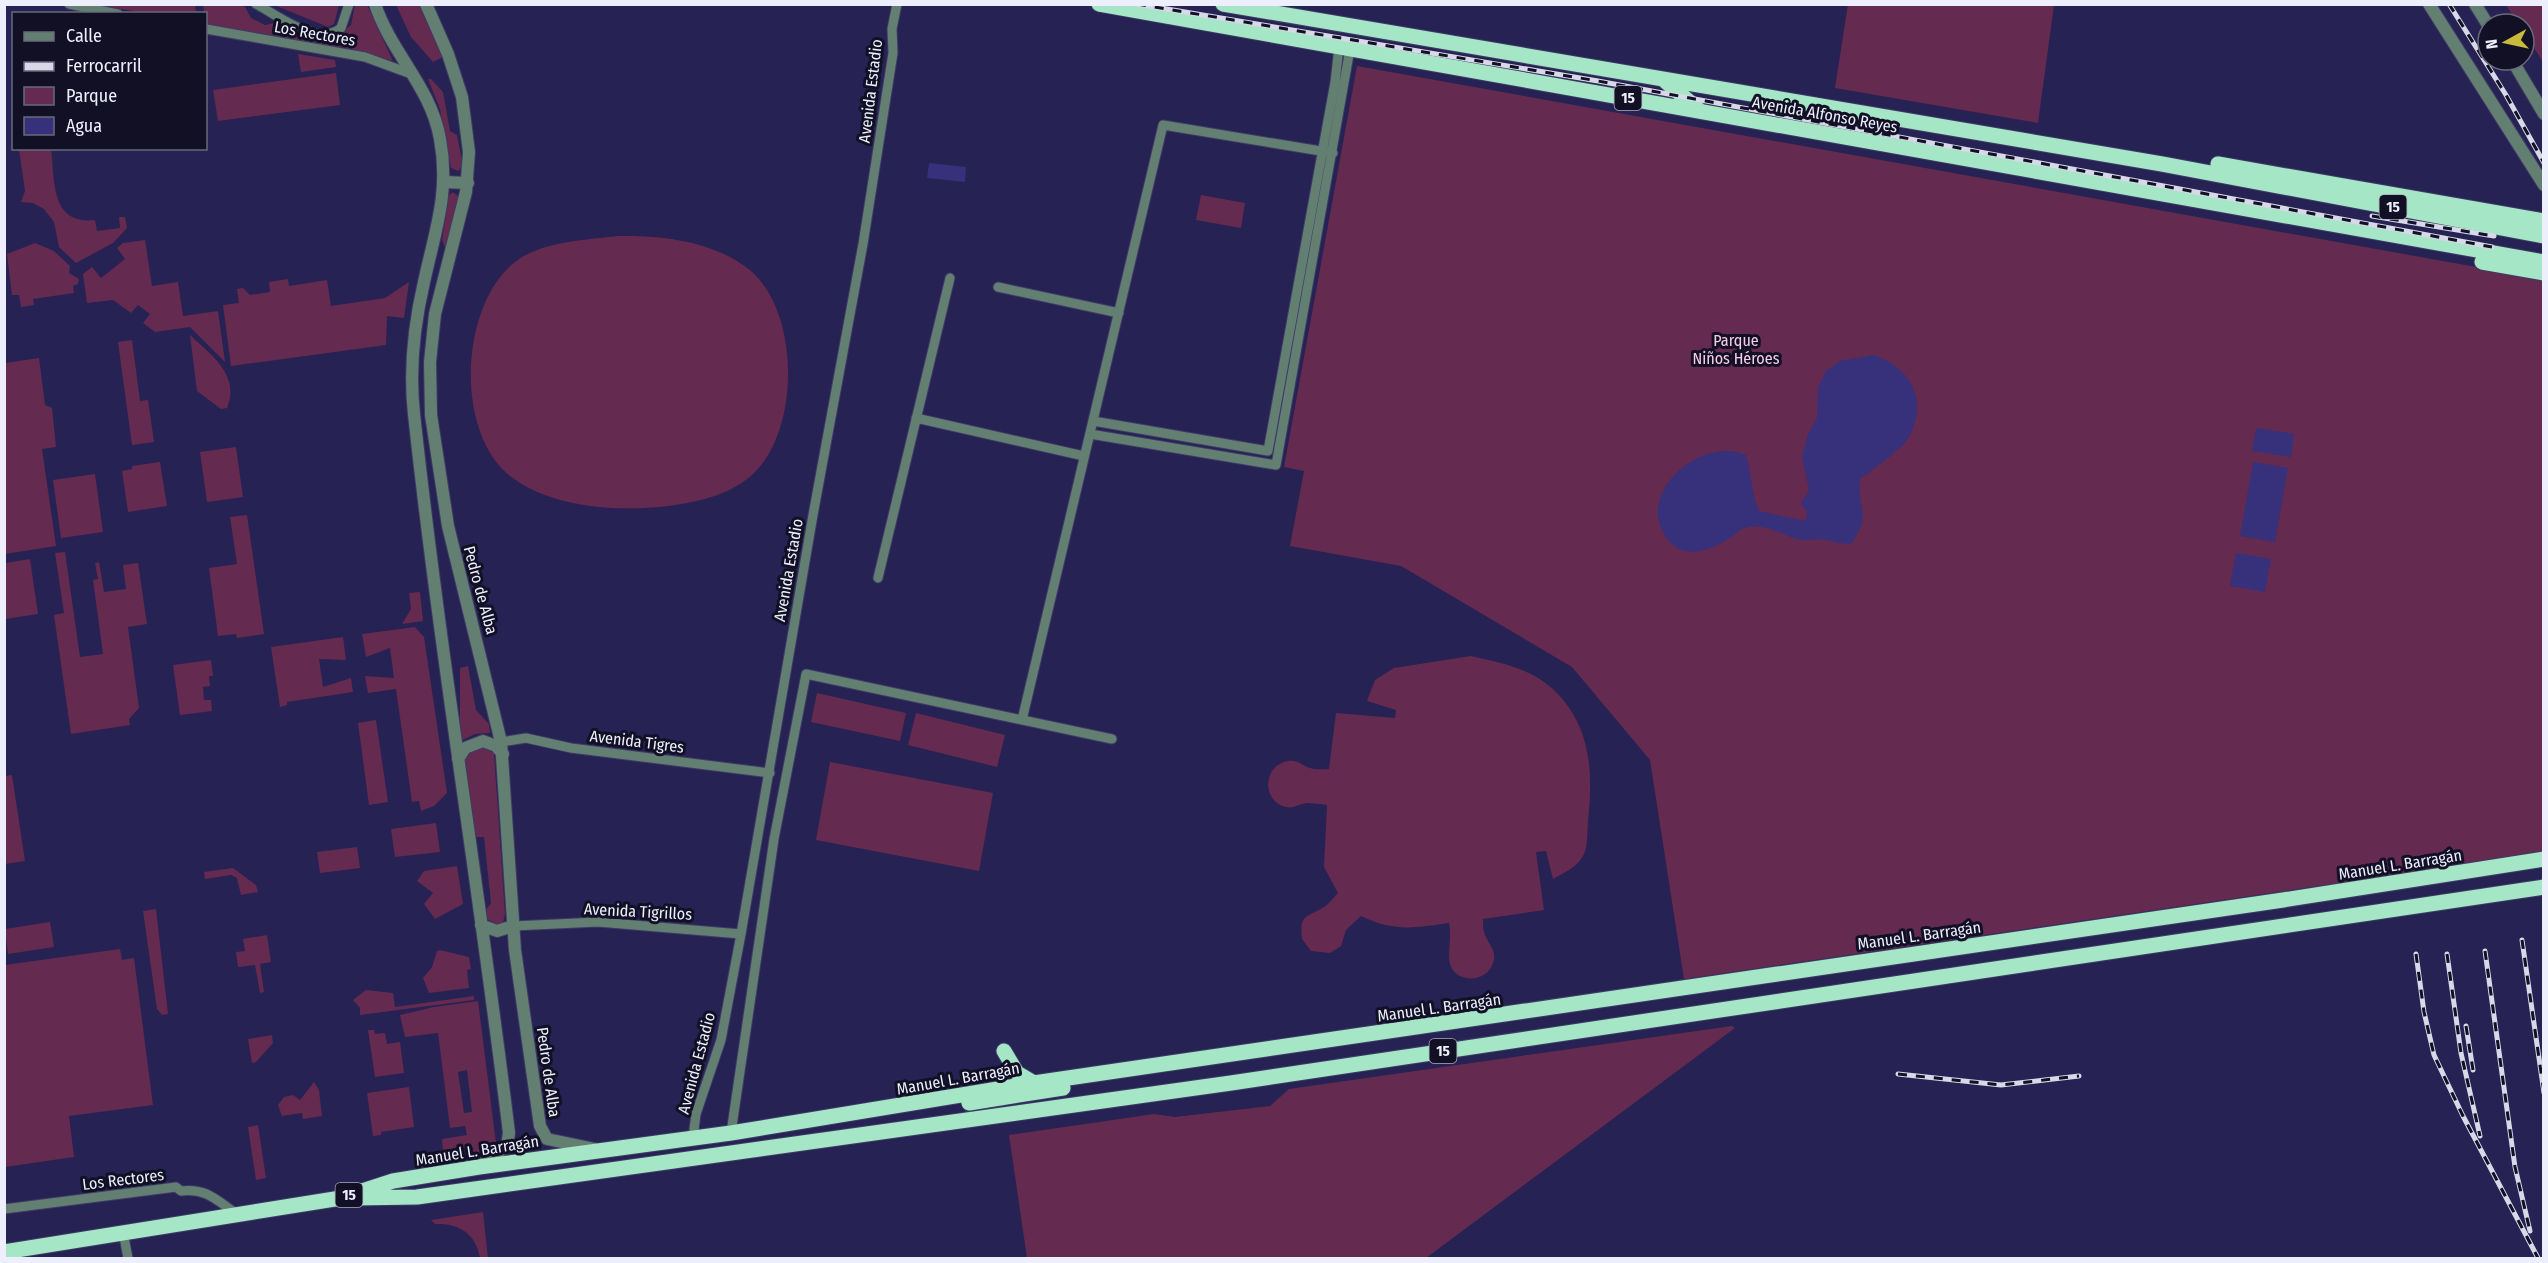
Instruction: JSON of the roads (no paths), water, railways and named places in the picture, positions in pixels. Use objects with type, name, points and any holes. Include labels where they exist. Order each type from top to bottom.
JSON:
[{"type":"highway","name":"Avenida Alfonso Reyes","points":[[1099,4],[2544,262]]},
{"type":"highway","name":"Avenida Alfonso Reyes","points":[[1223,4],[1252,9],[1277,9],[1664,80],[2162,164],[2544,236]]},
{"type":"highway","points":[[1252,9],[1309,42]]},
{"type":"highway","points":[[1664,80],[1700,111]]},
{"type":"highway","points":[[2162,164],[2172,160],[2204,162],[2544,221]]},
{"type":"highway","points":[[2107,183],[2128,196],[2544,273]]},
{"type":"highway","name":"Manuel L. Barragán","points":[[341,1198],[393,1181],[478,1167],[731,1133],[1034,1083],[2283,900],[2544,859]]},
{"type":"highway","name":"Manuel L. Barragán","points":[[4,1252],[341,1198],[407,1198],[1231,1083],[2544,887]]},
{"type":"highway","points":[[1004,1051],[1017,1073],[1034,1083]]},
{"type":"highway","points":[[903,1106],[924,1109],[1052,1091],[1094,1076]]},
{"type":"street","points":[[256,4],[306,31],[321,35],[341,28],[350,4]]},
{"type":"street","points":[[375,4],[390,37],[416,76],[436,122],[444,182],[443,206],[416,324],[412,384],[434,587],[510,1136],[504,1149],[478,1167]]},
{"type":"street","name":"Pedro de Alba","points":[[426,4],[448,54],[462,97],[469,141],[468,183],[435,314],[430,362],[430,399],[448,526],[502,748],[513,926],[542,1132],[555,1142],[598,1150]]},
{"type":"street","name":"Avenida Estadio","points":[[693,1137],[696,1114],[721,1040],[770,773],[813,515],[863,244],[893,54],[892,29],[897,4]]},
{"type":"street","points":[[2429,4],[2544,185]]},
{"type":"street","points":[[74,5],[108,12]]},
{"type":"street","name":"Los Rectores","points":[[207,28],[364,57],[416,76]]},
{"type":"street","points":[[1093,421],[1268,451],[1323,151],[1345,48]]},
{"type":"street","points":[[1090,434],[1276,465],[1333,153],[1345,48]]},
{"type":"street","points":[[2520,72],[2540,102],[2544,114]]},
{"type":"street","points":[[1022,720],[1163,125],[1333,153]]},
{"type":"street","points":[[444,182],[468,183]]},
{"type":"street","points":[[1309,225],[1320,227]]},
{"type":"street","points":[[878,578],[950,278]]},
{"type":"street","points":[[998,287],[1119,313]]},
{"type":"street","points":[[916,418],[1084,456]]},
{"type":"street","points":[[731,1133],[774,839],[806,674],[1112,739]]},
{"type":"street","name":"Avenida Tigres","points":[[502,748],[526,738],[571,748],[770,773]]},
{"type":"street","points":[[458,759],[465,748],[483,741],[502,748]]},
{"type":"street","name":"Avenida Tigrillos","points":[[513,926],[624,923],[741,934]]},
{"type":"street","points":[[481,925],[497,931],[513,926]]},
{"type":"street","name":"Los Rectores","points":[[4,1209],[176,1188],[181,1191],[195,1189],[207,1193],[237,1214]]},
{"type":"street","points":[[123,1232],[128,1258]]},
{"type":"water","points":[[929,163],[966,167],[965,182],[927,178]]},
{"type":"water","points":[[1874,355],[1887,361],[1907,378],[1917,400],[1917,413],[1907,440],[1860,479],[1863,518],[1851,544],[1819,539],[1801,540],[1759,527],[1744,528],[1728,540],[1705,550],[1690,552],[1677,548],[1671,543],[1660,525],[1658,507],[1664,490],[1675,474],[1691,462],[1709,454],[1728,451],[1746,455],[1759,511],[1805,521],[1807,512],[1801,503],[1809,490],[1802,457],[1808,434],[1817,418],[1818,388],[1826,371],[1840,361]]},
{"type":"water","points":[[2256,428],[2294,434],[2291,457],[2252,451]]},
{"type":"water","points":[[2253,462],[2288,468],[2275,542],[2240,536]]},
{"type":"water","points":[[2236,553],[2271,559],[2265,592],[2230,586]]},
{"type":"railway","points":[[1137,4],[1598,81],[2492,247]]},
{"type":"railway","points":[[2449,4],[2506,95],[2544,163]]},
{"type":"railway","points":[[2372,216],[2494,236]]},
{"type":"railway","points":[[2522,940],[2544,1093]]},
{"type":"railway","points":[[2485,951],[2515,1167],[2530,1231]]},
{"type":"railway","points":[[2416,954],[2424,1012],[2434,1055],[2463,1116],[2538,1258]]},
{"type":"railway","points":[[2447,954],[2461,1053],[2480,1136]]},
{"type":"railway","points":[[2466,1026],[2473,1070]]},
{"type":"railway","points":[[1898,1074],[2001,1085],[2079,1076]]},
{"type":"park label","name":"Parque Niños Héroes","points":[[1736,349]]}]
